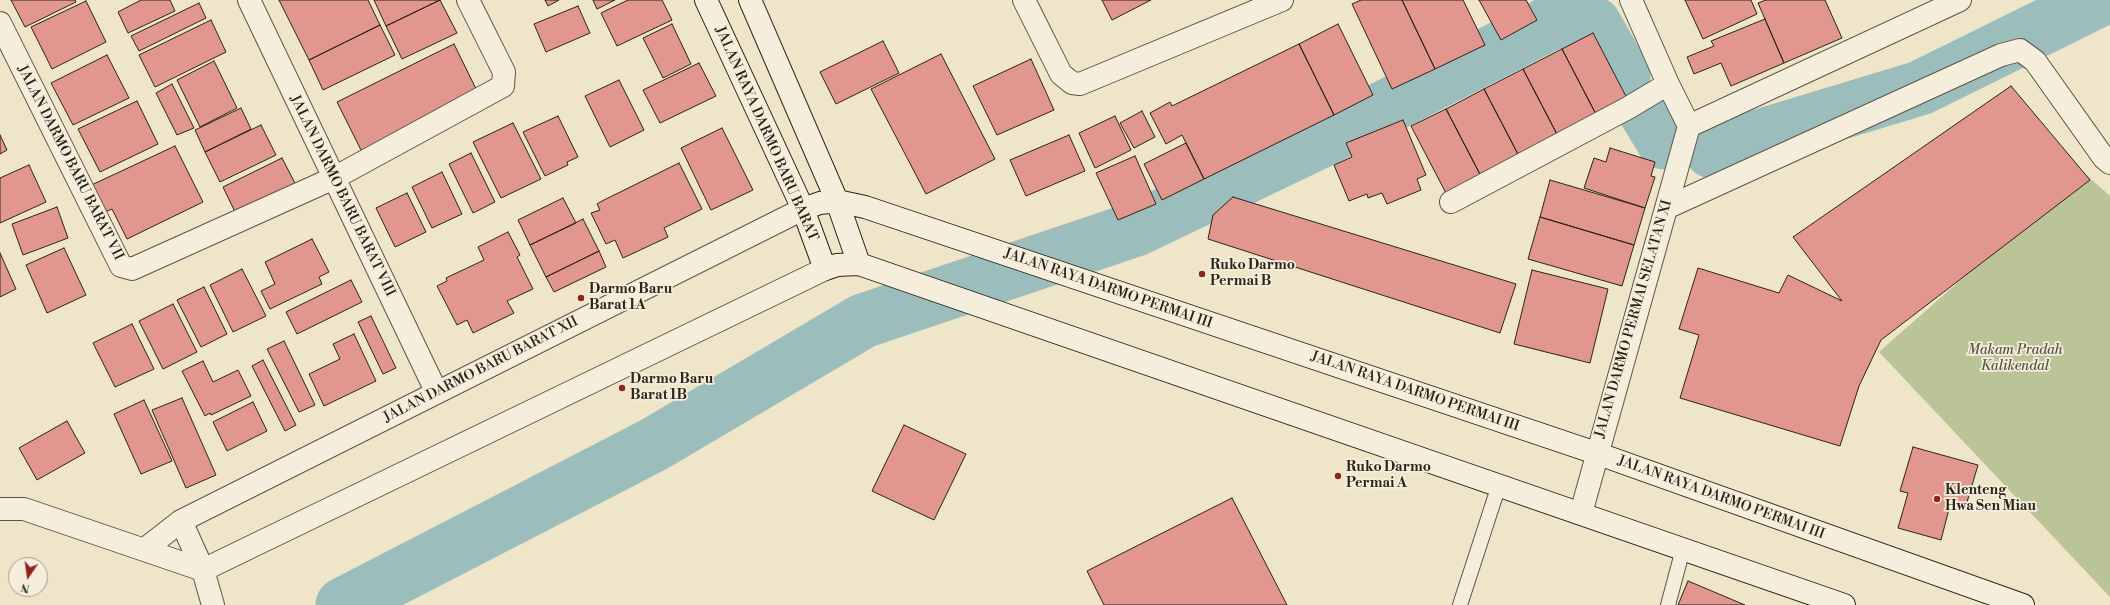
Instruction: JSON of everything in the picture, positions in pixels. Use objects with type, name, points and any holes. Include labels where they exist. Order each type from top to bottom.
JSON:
[{"type":"street","name":"JALAN DARMO BARU BARAT VIII","points":[[248,0],[436,391]]},
{"type":"street","points":[[334,178],[503,86],[504,72],[468,0]]},
{"type":"street","name":"JALAN RAYA DARMO BARU BARAT","points":[[706,0],[803,209],[825,269]]},
{"type":"street","points":[[750,0],[837,201],[859,264]]},
{"type":"street","points":[[1024,0],[1061,74],[1072,83],[1080,84],[1269,3]]},
{"type":"street","points":[[1631,0],[1668,84],[1689,126],[1960,0]]},
{"type":"street","name":"JALAN DARMO BARU BARAT VII","points":[[0,23],[124,268],[135,269],[334,178]]},
{"type":"street","points":[[1666,208],[2001,55],[2020,50],[2035,61],[2104,158],[2110,163]]},
{"type":"street","points":[[1451,202],[1628,108],[1668,84]]},
{"type":"street","name":"JALAN DARMO PERMAI SELATAN XI","points":[[1581,513],[1596,454],[1689,126]]},
{"type":"street","name":"JALAN RAYA DARMO PERMAI III","points":[[803,209],[820,203],[837,201],[865,207],[1596,454],[2023,605]]},
{"type":"street","name":"JALAN DARMO BARU BARAT XII","points":[[145,549],[181,521],[436,391],[803,209]]},
{"type":"street","points":[[0,509],[24,509],[203,570],[825,269],[842,264],[859,264],[1844,605]]},
{"type":"street","points":[[181,521],[203,570],[213,605]]},
{"type":"lane","points":[[1460,605],[1499,485]]},
{"type":"lane","points":[[1668,605],[1683,549]]},
{"type":"green space","name":"Makam Pradah Kalikendal","points":[[2083,172],[2110,196],[2110,597],[1879,352]]},
{"type":"building","points":[[11,0],[75,0],[76,2],[25,27]]},
{"type":"building","points":[[141,0],[170,0],[175,11],[128,33],[118,12]]},
{"type":"building","points":[[279,0],[368,0],[380,25],[309,60]]},
{"type":"building","points":[[374,0],[440,0],[386,26]]},
{"type":"building","points":[[440,0],[457,33],[402,59],[386,26]]},
{"type":"building","points":[[545,0],[559,0],[548,6]]},
{"type":"building","points":[[593,0],[615,0],[597,9]]},
{"type":"building","points":[[628,0],[662,0],[672,20],[617,46],[601,13]]},
{"type":"building","points":[[1102,0],[1151,0],[1112,20]]},
{"type":"building","points":[[1361,0],[1402,0],[1435,69],[1392,89],[1352,4]]},
{"type":"building","points":[[1402,0],[1463,0],[1485,45],[1435,69]]},
{"type":"building","points":[[1479,0],[1526,0],[1537,20],[1501,40]]},
{"type":"building","points":[[1685,0],[1751,0],[1757,14],[1703,39]]},
{"type":"building","points":[[1766,0],[1825,0],[1842,38],[1784,63],[1758,3]]},
{"type":"building","points":[[86,1],[106,42],[52,69],[31,27]]},
{"type":"building","points":[[199,3],[206,18],[139,51],[131,36]]},
{"type":"building","points":[[578,6],[590,33],[546,52],[534,24]]},
{"type":"building","points":[[1765,19],[1784,63],[1731,86],[1721,63],[1694,74],[1687,57],[1714,46],[1711,41]]},
{"type":"building","points":[[211,20],[226,52],[155,87],[139,55]]},
{"type":"building","points":[[672,24],[691,64],[663,78],[643,38]]},
{"type":"building","points":[[1338,24],[1373,95],[1334,115],[1299,44]]},
{"type":"building","points":[[380,25],[395,55],[323,90],[309,60]]},
{"type":"building","points":[[1593,33],[1630,104],[1599,120],[1562,49]]},
{"type":"building","points":[[883,41],[899,73],[836,104],[820,72]]},
{"type":"building","points":[[454,44],[480,97],[363,154],[337,102]]},
{"type":"building","points":[[1299,44],[1334,115],[1204,179],[1182,135],[1166,144],[1150,113],[1170,102],[1172,106]]},
{"type":"building","points":[[1562,49],[1599,120],[1560,140],[1523,69]]},
{"type":"building","points":[[941,54],[995,159],[926,194],[871,89]]},
{"type":"building","points":[[107,55],[129,98],[73,125],[51,83]]},
{"type":"building","points":[[1031,59],[1054,110],[997,135],[973,86]]},
{"type":"building","points":[[214,61],[237,108],[200,127],[177,80]]},
{"type":"building","points":[[699,63],[716,96],[660,123],[643,90]]},
{"type":"building","points":[[1523,69],[1560,140],[1521,160],[1484,89]]},
{"type":"building","points":[[619,80],[644,130],[610,147],[585,96]]},
{"type":"building","points":[[172,84],[194,128],[177,135],[156,93]]},
{"type":"building","points":[[2011,86],[2090,180],[1881,340],[1859,386],[1840,446],[1680,398],[1699,335],[1679,329],[1698,268],[1779,293],[1788,275],[1842,301],[1793,237]]},
{"type":"building","points":[[1484,89],[1521,160],[1483,180],[1446,109]]},
{"type":"building","points":[[137,101],[158,144],[100,172],[78,129]]},
{"type":"building","points":[[241,108],[251,129],[205,152],[195,130]]},
{"type":"building","points":[[1446,109],[1483,180],[1448,197],[1411,126]]},
{"type":"building","points":[[1142,111],[1155,137],[1134,148],[1120,123]]},
{"type":"building","points":[[558,116],[578,157],[567,162],[568,165],[545,176],[523,132]]},
{"type":"building","points":[[1115,116],[1131,150],[1095,168],[1079,133]]},
{"type":"building","points":[[1403,120],[1426,175],[1417,179],[1421,190],[1387,204],[1382,193],[1368,198],[1367,194],[1349,201],[1334,165],[1352,157],[1346,143]]},
{"type":"building","points":[[513,123],[541,179],[501,198],[473,142]]},
{"type":"building","points":[[261,125],[276,155],[220,182],[205,152]]},
{"type":"building","points":[[722,128],[753,190],[711,210],[681,148]]},
{"type":"building","points":[[0,135],[7,150],[0,154]]},
{"type":"building","points":[[1069,135],[1085,171],[1026,196],[1010,160]]},
{"type":"building","points":[[1186,143],[1204,179],[1162,200],[1144,164]]},
{"type":"building","points":[[175,146],[203,202],[127,239],[112,209],[96,216],[83,189]]},
{"type":"building","points":[[1610,148],[1655,162],[1651,176],[1655,177],[1645,208],[1584,188],[1594,158],[1606,162]]},
{"type":"building","points":[[471,153],[495,202],[473,213],[449,164]]},
{"type":"building","points":[[1135,156],[1156,204],[1118,220],[1096,173]]},
{"type":"building","points":[[282,158],[298,189],[238,218],[223,187]]},
{"type":"building","points":[[679,163],[702,209],[664,228],[668,237],[623,258],[615,240],[606,244],[591,213],[600,210],[597,204],[602,201]]},
{"type":"building","points":[[29,165],[46,202],[0,223],[0,178]]},
{"type":"building","points":[[442,172],[462,214],[432,228],[412,187]]},
{"type":"building","points":[[1550,180],[1645,208],[1634,245],[1540,217]]},
{"type":"building","points":[[407,193],[426,232],[395,247],[376,208]]},
{"type":"building","points":[[1233,197],[1516,284],[1500,333],[1208,239],[1213,215]]},
{"type":"building","points":[[563,198],[576,223],[530,245],[518,220]]},
{"type":"building","points":[[57,207],[68,238],[23,255],[12,224]]},
{"type":"building","points":[[1540,217],[1634,245],[1622,286],[1528,259]]},
{"type":"building","points":[[583,219],[599,251],[546,277],[530,245]]},
{"type":"building","points":[[508,232],[520,255],[517,257],[533,289],[507,301],[514,313],[473,333],[467,320],[457,325],[437,286],[447,281],[446,278],[484,260],[478,247]]},
{"type":"building","points":[[312,239],[329,272],[319,277],[322,284],[270,309],[261,291],[275,284],[265,262]]},
{"type":"building","points":[[64,248],[86,295],[47,313],[26,265]]},
{"type":"building","points":[[599,251],[606,267],[554,292],[546,277]]},
{"type":"building","points":[[0,253],[16,289],[0,297]]},
{"type":"building","points":[[242,269],[266,316],[233,332],[210,285]]},
{"type":"building","points":[[1532,270],[1608,289],[1590,363],[1514,344]]},
{"type":"building","points":[[351,280],[362,302],[297,334],[286,312]]},
{"type":"building","points":[[204,287],[227,334],[201,347],[177,300]]},
{"type":"building","points":[[173,304],[197,352],[163,369],[139,321]]},
{"type":"building","points":[[371,316],[396,368],[383,374],[358,322]]},
{"type":"building","points":[[132,324],[154,369],[115,387],[93,343]]},
{"type":"building","points":[[354,334],[376,381],[324,406],[309,374],[340,359],[333,344]]},
{"type":"building","points":[[284,341],[315,405],[299,412],[267,349]]},
{"type":"building","points":[[263,360],[296,425],[285,431],[252,366]]},
{"type":"building","points":[[203,361],[213,382],[238,370],[251,396],[211,415],[210,413],[205,416],[182,371]]},
{"type":"building","points":[[182,398],[216,475],[186,488],[152,410]]},
{"type":"building","points":[[144,400],[172,461],[141,474],[114,414]]},
{"type":"building","points":[[253,402],[267,431],[227,451],[213,422]]},
{"type":"building","points":[[67,421],[85,453],[37,480],[19,448]]},
{"type":"building","points":[[904,425],[966,454],[934,520],[872,491]]},
{"type":"building","name":"Klenteng Hwa Sen Miau","points":[[1913,447],[1978,465],[1965,509],[1950,505],[1941,540],[1898,528],[1908,493],[1900,491]]},
{"type":"building","points":[[1232,498],[1287,605],[1104,605],[1087,571]]},
{"type":"building","points":[[1688,581],[1745,605],[1678,605]]},
{"type":"waterway","points":[[1712,151],[1920,88],[2098,0]]},
{"type":"waterway","points":[[343,605],[653,445],[863,321],[1136,229],[1322,140],[1548,24],[1567,18],[1582,17],[1594,24],[1623,75]]},
{"type":"waterway","points":[[1644,109],[1664,142]]},
{"type":"place","name":"Ruko Darmo Permai B","points":[[1202,274]]},
{"type":"place","name":"Darmo Baru Barat 1A","points":[[581,298]]},
{"type":"place","name":"Darmo Baru Barat 1B","points":[[622,388]]},
{"type":"place","name":"Ruko Darmo Permai A","points":[[1338,476]]},
{"type":"place","name":"Klenteng Hwa Sen Miau","points":[[1937,499]]}]
